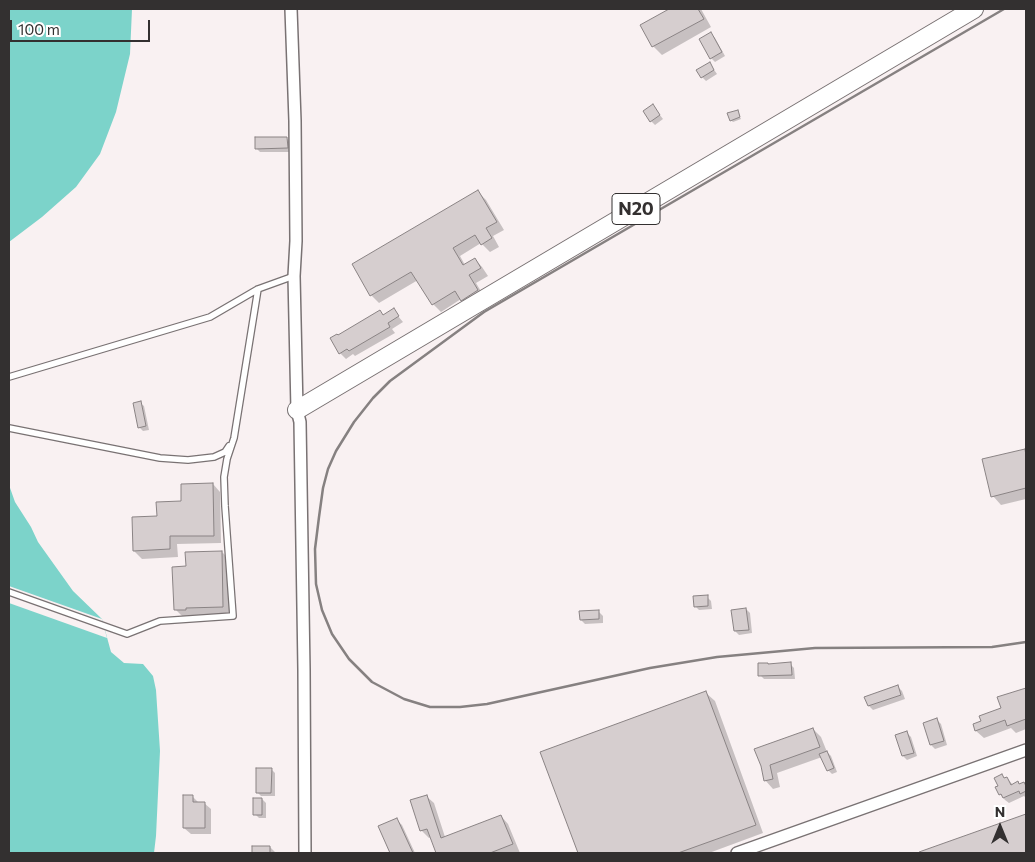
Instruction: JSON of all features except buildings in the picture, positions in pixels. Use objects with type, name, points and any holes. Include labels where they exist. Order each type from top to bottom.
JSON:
[{"type":"main road","name":"N20","points":[[297,410],[974,9]]},
{"type":"street","points":[[294,9],[296,242],[294,276],[297,410],[300,422],[305,853]]},
{"type":"street","points":[[738,853],[1026,750]]},
{"type":"lane","points":[[9,376],[210,317],[258,289],[294,276]]},
{"type":"lane","points":[[9,592],[127,634],[160,621],[233,616],[224,477],[227,458],[234,438],[258,289]]},
{"type":"lane","points":[[9,428],[160,458],[188,460],[214,457],[226,452],[234,438]]},
{"type":"water","points":[[9,9],[132,9],[130,54],[116,112],[100,154],[76,187],[42,217],[9,242]]},
{"type":"water","points":[[9,485],[15,502],[38,542],[73,591],[102,619],[111,652],[124,663],[143,664],[153,676],[156,690],[160,751],[154,853],[9,853]]},
{"type":"pier","points":[[9,586],[102,619],[107,638],[9,603]]},
{"type":"railway","points":[[1004,9],[484,312],[390,381],[373,398],[354,422],[336,451],[328,469],[323,488],[315,549],[316,584],[322,610],[332,634],[349,659],[372,682],[404,699],[430,707],[460,707],[487,704],[650,668],[717,657],[815,648],[992,647],[1026,642]]}]
